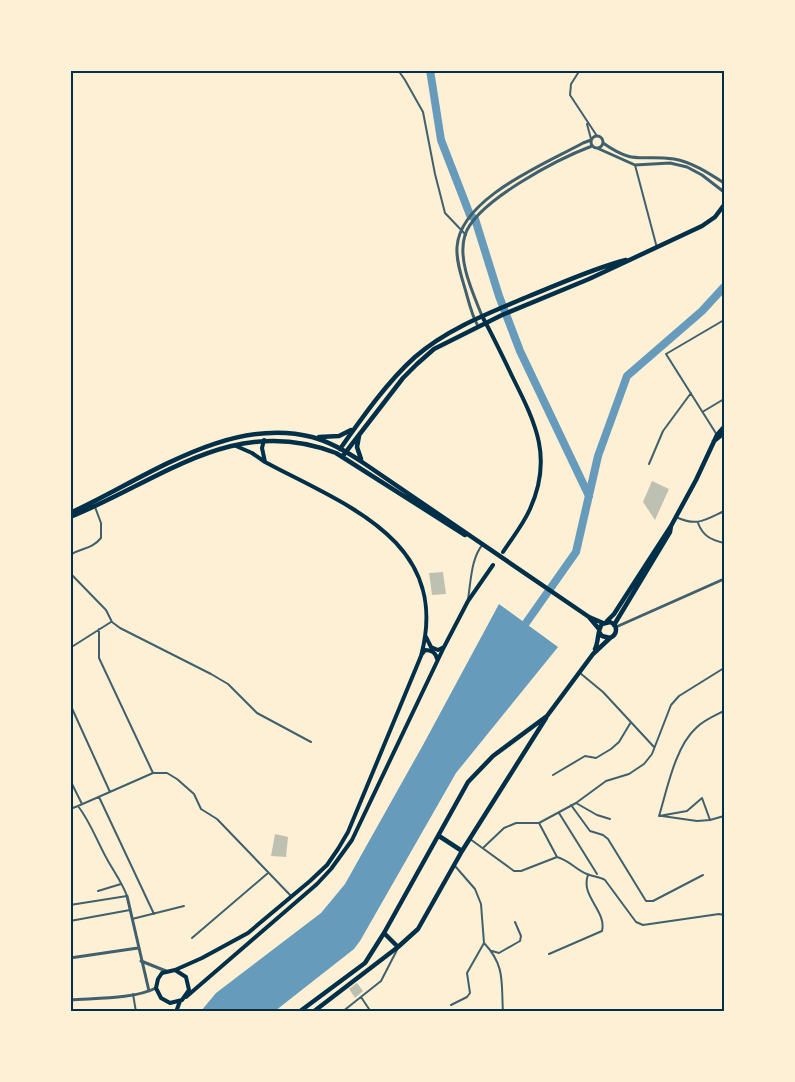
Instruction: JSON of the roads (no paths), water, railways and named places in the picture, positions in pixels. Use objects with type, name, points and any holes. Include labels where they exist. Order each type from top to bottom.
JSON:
[{"type":"highway","points":[[70,513],[201,449],[229,440],[266,434],[285,433],[313,437],[339,436],[349,432],[415,357],[432,344],[498,309],[510,308],[589,279],[636,258],[702,226],[715,217],[724,205]]},
{"type":"highway","points":[[342,457],[417,363],[434,349],[502,315],[510,308]]},
{"type":"highway","points":[[336,453],[357,424]]},
{"type":"highway","points":[[313,1011],[398,947],[418,928],[462,851],[547,716],[593,654],[598,644],[599,631],[614,614],[676,517],[724,427]]},
{"type":"highway","points":[[361,432],[357,442],[357,453],[365,464]]},
{"type":"highway","points":[[717,438],[724,433]]},
{"type":"highway","points":[[313,437],[340,448],[365,464],[587,615],[615,626]]},
{"type":"highway","points":[[70,517],[204,453],[232,445],[264,441],[297,441],[336,453],[485,546]]},
{"type":"highway","points":[[593,654],[616,632],[615,626],[670,532],[670,526]]},
{"type":"highway","points":[[587,615],[605,638],[610,638]]},
{"type":"highway","points":[[299,1011],[365,963],[468,782],[493,756],[547,716]]},
{"type":"highway","points":[[439,836],[462,851]]},
{"type":"highway","points":[[384,933],[398,947]]},
{"type":"main road","points":[[482,316],[534,418],[541,449],[541,465],[535,496],[522,524],[503,552]]},
{"type":"main road","points":[[265,462],[262,448],[266,434]]},
{"type":"main road","points":[[232,445],[252,453],[363,514],[385,531],[405,552],[420,580],[426,610],[426,637],[421,656],[348,832],[327,865],[292,897],[239,939],[176,970],[166,971],[158,979],[156,988],[165,1001],[180,1001],[194,992],[317,884],[343,855],[444,647],[468,602],[494,565]]},
{"type":"main road","points":[[426,637],[431,647],[438,650],[444,647]]},
{"type":"main road","points":[[421,656],[425,650],[432,651],[437,663]]},
{"type":"main road","points":[[176,970],[188,981],[189,990],[185,998]]},
{"type":"main road","points":[[176,1011],[180,1001]]},
{"type":"street","points":[[398,70],[423,112],[435,174],[446,213],[465,235]]},
{"type":"street","points":[[580,70],[571,84],[570,95],[603,143],[630,158],[683,161],[724,183]]},
{"type":"street","points":[[588,124],[592,146]]},
{"type":"street","points":[[478,326],[474,320],[458,262],[457,247],[461,230],[470,215],[484,200],[502,188],[597,136]]},
{"type":"street","points":[[597,148],[603,143]]},
{"type":"street","points":[[482,316],[466,265],[465,235],[488,205],[542,171],[592,146],[635,165],[678,165],[702,175],[724,192]]},
{"type":"street","points":[[635,165],[657,248]]},
{"type":"street","points":[[540,167],[542,171]]},
{"type":"street","points":[[717,438],[666,354],[724,320]]},
{"type":"street","points":[[649,464],[666,425],[691,393]]},
{"type":"street","points":[[703,412],[724,399]]},
{"type":"street","points":[[70,555],[78,550],[95,546],[101,538],[101,523],[95,507]]},
{"type":"street","points":[[676,517],[690,523],[698,523],[724,511]]},
{"type":"street","points":[[698,523],[705,535],[714,541],[724,543]]},
{"type":"street","points":[[468,602],[475,558],[485,546]]},
{"type":"street","points":[[70,573],[106,610],[112,622],[156,648],[184,659],[228,684],[257,713],[311,742]]},
{"type":"street","points":[[615,626],[724,579]]},
{"type":"street","points":[[70,648],[112,622]]},
{"type":"street","points":[[99,629],[99,658],[153,773]]},
{"type":"street","points":[[484,847],[511,824],[539,823],[559,813],[606,781],[629,774],[644,764],[652,754],[671,705],[679,696],[724,668]]},
{"type":"street","points":[[580,673],[603,692],[654,747]]},
{"type":"street","points":[[70,704],[110,793]]},
{"type":"street","points":[[659,816],[678,755],[691,732],[706,720],[724,711]]},
{"type":"street","points":[[70,719],[76,716]]},
{"type":"street","points":[[553,775],[585,756],[596,758],[611,749],[625,734],[631,723]]},
{"type":"street","points":[[70,809],[153,773],[167,773],[177,778],[194,794],[201,809],[217,819],[292,897]]},
{"type":"street","points":[[70,780],[82,804]]},
{"type":"street","points":[[99,797],[154,914]]},
{"type":"street","points":[[659,816],[687,811],[702,798],[710,820]]},
{"type":"street","points":[[576,802],[597,816],[610,819]]},
{"type":"street","points":[[571,805],[590,831],[608,839],[642,899],[653,901],[704,875]]},
{"type":"street","points":[[78,806],[85,815],[127,896],[149,991]]},
{"type":"street","points":[[559,813],[598,876]]},
{"type":"street","points":[[659,816],[697,821],[724,816]]},
{"type":"street","points":[[539,823],[557,857]]},
{"type":"street","points":[[470,839],[514,871],[521,871],[557,857],[563,858],[588,875],[598,876],[605,880],[636,922],[642,925],[724,915]]},
{"type":"street","points":[[451,1005],[470,993],[468,973],[484,944],[481,904],[477,892],[454,866]]},
{"type":"street","points":[[192,938],[268,873]]},
{"type":"street","points":[[549,954],[602,931],[603,924],[585,883],[588,875]]},
{"type":"street","points":[[98,891],[122,884]]},
{"type":"street","points":[[70,905],[127,896]]},
{"type":"street","points":[[132,919],[184,906]]},
{"type":"street","points":[[70,921],[130,910]]},
{"type":"street","points":[[484,944],[499,953],[520,941],[522,936],[516,922]]},
{"type":"street","points":[[342,1011],[386,974],[398,947]]},
{"type":"street","points":[[70,958],[138,948]]},
{"type":"street","points":[[490,949],[504,982],[503,1011]]},
{"type":"street","points":[[141,961],[166,971]]},
{"type":"street","points":[[70,1000],[133,994],[156,988]]},
{"type":"street","points":[[133,994],[136,1011]]},
{"type":"street","points":[[361,997],[371,1011]]},
{"type":"water","points":[[499,604],[558,647],[456,773],[360,941],[354,949],[275,1011],[201,1011],[216,993],[321,913],[345,884]]},
{"type":"waterway","points":[[430,70],[441,140],[470,215],[475,219],[499,296],[520,351],[589,496]]},
{"type":"waterway","points":[[526,623],[576,552],[598,456],[627,376],[702,311],[724,287]]}]
